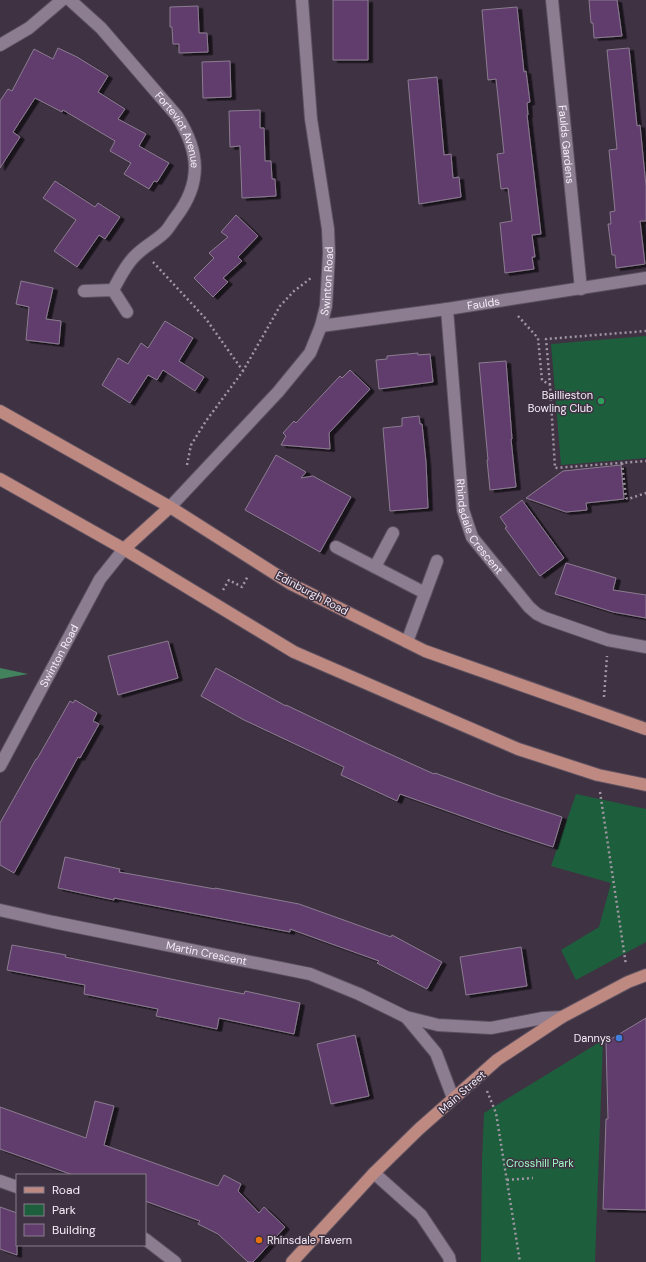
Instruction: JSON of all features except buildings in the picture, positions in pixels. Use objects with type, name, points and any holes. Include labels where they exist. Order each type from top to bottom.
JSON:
[{"type":"main road","name":"Edinburgh Road","points":[[0,410],[170,508],[291,584],[425,651],[646,729]]},
{"type":"main road","points":[[0,479],[124,549],[294,652],[518,750],[598,776],[646,785]]},
{"type":"main road","points":[[124,549],[170,508]]},
{"type":"main road","name":"Main Street","points":[[292,1262],[374,1173],[453,1098],[497,1060],[562,1017],[628,982],[646,975]]},
{"type":"street","points":[[0,45],[29,28],[62,0]]},
{"type":"street","name":"Forteviot Avenue","points":[[70,0],[101,28],[176,116],[190,141],[195,158],[195,174],[192,189],[185,206],[165,232],[134,256],[125,268],[113,290]]},
{"type":"street","name":"Swinton Road","points":[[170,508],[278,392],[310,353],[321,326],[326,306],[329,253],[328,229],[311,119],[302,0]]},
{"type":"street","name":"Faulds Gardens","points":[[552,0],[580,289]]},
{"type":"street","name":"Faulds","points":[[321,326],[447,309],[646,278]]},
{"type":"street","points":[[84,291],[113,290],[127,312]]},
{"type":"street","name":"Rhindsdale Crescent","points":[[447,309],[463,510],[472,537],[529,607],[537,614],[608,640],[646,646]]},
{"type":"street","points":[[375,567],[394,534]]},
{"type":"street","points":[[336,547],[425,593]]},
{"type":"street","name":"Swinton Road","points":[[0,766],[100,580],[124,549]]},
{"type":"street","points":[[407,642],[437,561]]},
{"type":"street","name":"Martin Crescent","points":[[0,910],[310,974],[359,994],[406,1017],[438,1025],[491,1028],[543,1018],[562,1017]]},
{"type":"street","name":"Martin Crescent","points":[[406,1017],[436,1053],[453,1098]]},
{"type":"street","points":[[374,1173],[420,1215],[449,1257],[450,1262]]},
{"type":"street","points":[[0,1181],[16,1188]]},
{"type":"street","points":[[146,1239],[175,1262]]},
{"type":"path","points":[[144,249],[153,262],[206,319],[243,371]]},
{"type":"path","points":[[195,480],[188,473],[187,465],[191,445],[206,421],[243,371],[280,306],[294,291],[312,277],[328,272]]},
{"type":"path","points":[[505,300],[538,338],[542,380],[550,385]]},
{"type":"path","points":[[646,331],[546,339],[555,468],[646,461]]},
{"type":"path","points":[[622,463],[626,498],[628,499],[646,493]]},
{"type":"path","points":[[214,604],[229,580],[242,587],[257,562]]},
{"type":"path","points":[[602,714],[608,640]]},
{"type":"path","points":[[598,776],[628,982]]},
{"type":"path","points":[[480,1076],[496,1113],[520,1262]]},
{"type":"path","points":[[507,1180],[533,1178]]},
{"type":"green space","name":"Baillieston Bowling Club","points":[[646,336],[646,458],[561,465],[551,344]]},
{"type":"green space","points":[[0,668],[28,674],[0,679]]},
{"type":"green space","points":[[576,794],[646,809],[646,942],[576,980],[561,950],[599,927],[611,883],[551,866]]},
{"type":"green space","name":"Crosshill Park","points":[[603,1040],[595,1262],[481,1262],[484,1113]]},
{"type":"place","name":"Baillieston Bowling Club","points":[[601,401]]},
{"type":"place","name":"Dannys","points":[[619,1038]]},
{"type":"place","name":"Rhinsdale Tavern","points":[[259,1240]]}]
